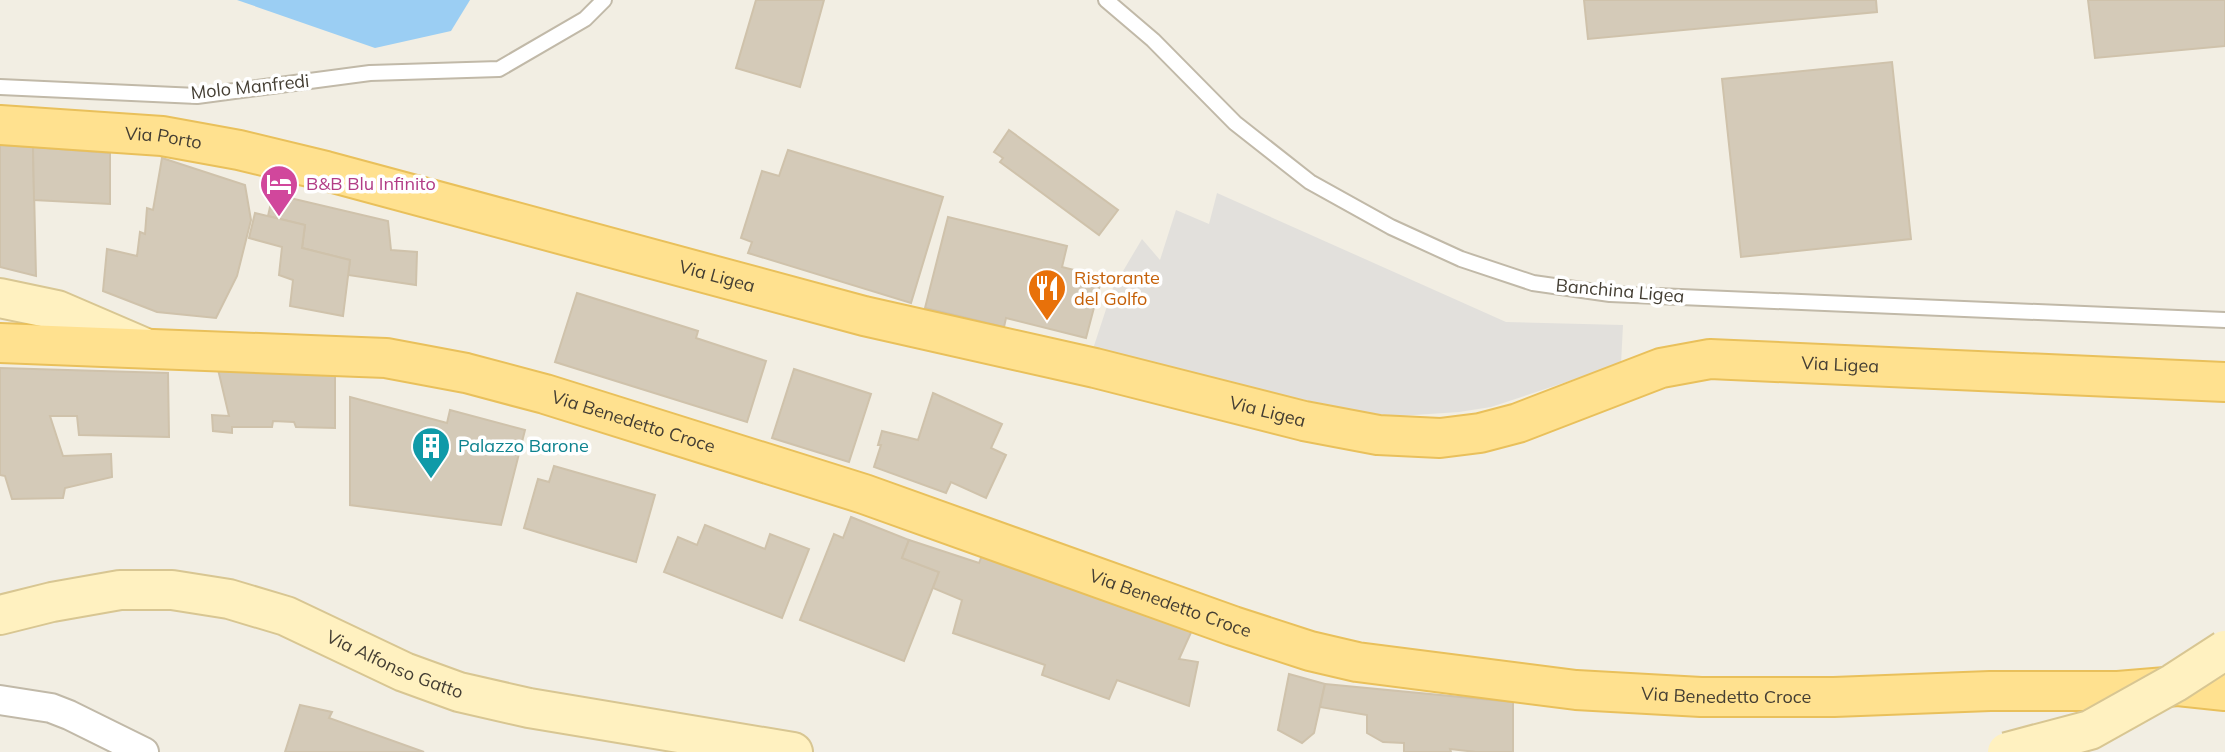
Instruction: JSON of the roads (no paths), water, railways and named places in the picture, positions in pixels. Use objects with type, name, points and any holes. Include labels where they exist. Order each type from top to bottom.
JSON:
[{"type":"main road","name":"Via Porto","points":[[0,125],[162,136],[239,150],[326,171]]},
{"type":"main road","name":"Via Ligea","points":[[326,171],[864,316],[1068,362],[1304,421],[1378,435],[1440,438],[1480,433],[1518,423],[1661,368],[1710,359],[2225,382]]},
{"type":"main road","points":[[0,298],[57,310],[143,347]]},
{"type":"main road","name":"Via Benedetto Croce","points":[[0,343],[386,358],[480,377],[545,394],[864,494],[1222,623],[1357,662],[1576,690],[1701,697],[2118,691],[2178,686],[2225,691]]},
{"type":"main road","name":"Via Alfonso Gatto","points":[[0,615],[52,601],[120,590],[172,590],[229,599],[286,616],[404,672],[459,692],[529,708],[793,752]]},
{"type":"main road","points":[[2007,752],[2090,730],[2174,683],[2225,650]]},
{"type":"street","points":[[0,700],[51,708],[144,752]]},
{"type":"lane","name":"Molo Manfredi","points":[[0,86],[197,96],[370,73],[499,69],[586,19],[604,0]]},
{"type":"lane","name":"Banchina Ligea","points":[[1106,0],[1153,40],[1235,123],[1310,182],[1391,227],[1461,259],[1533,283],[1610,294],[2225,320]]},
{"type":"water","points":[[237,0],[470,0],[451,31],[375,48]]},
{"type":"place","name":"B&B Blu Infinito","points":[[279,218]]},
{"type":"place","name":"Ristorante del Golfo","points":[[1047,322]]},
{"type":"place","name":"Palazzo Barone","points":[[431,480]]}]
